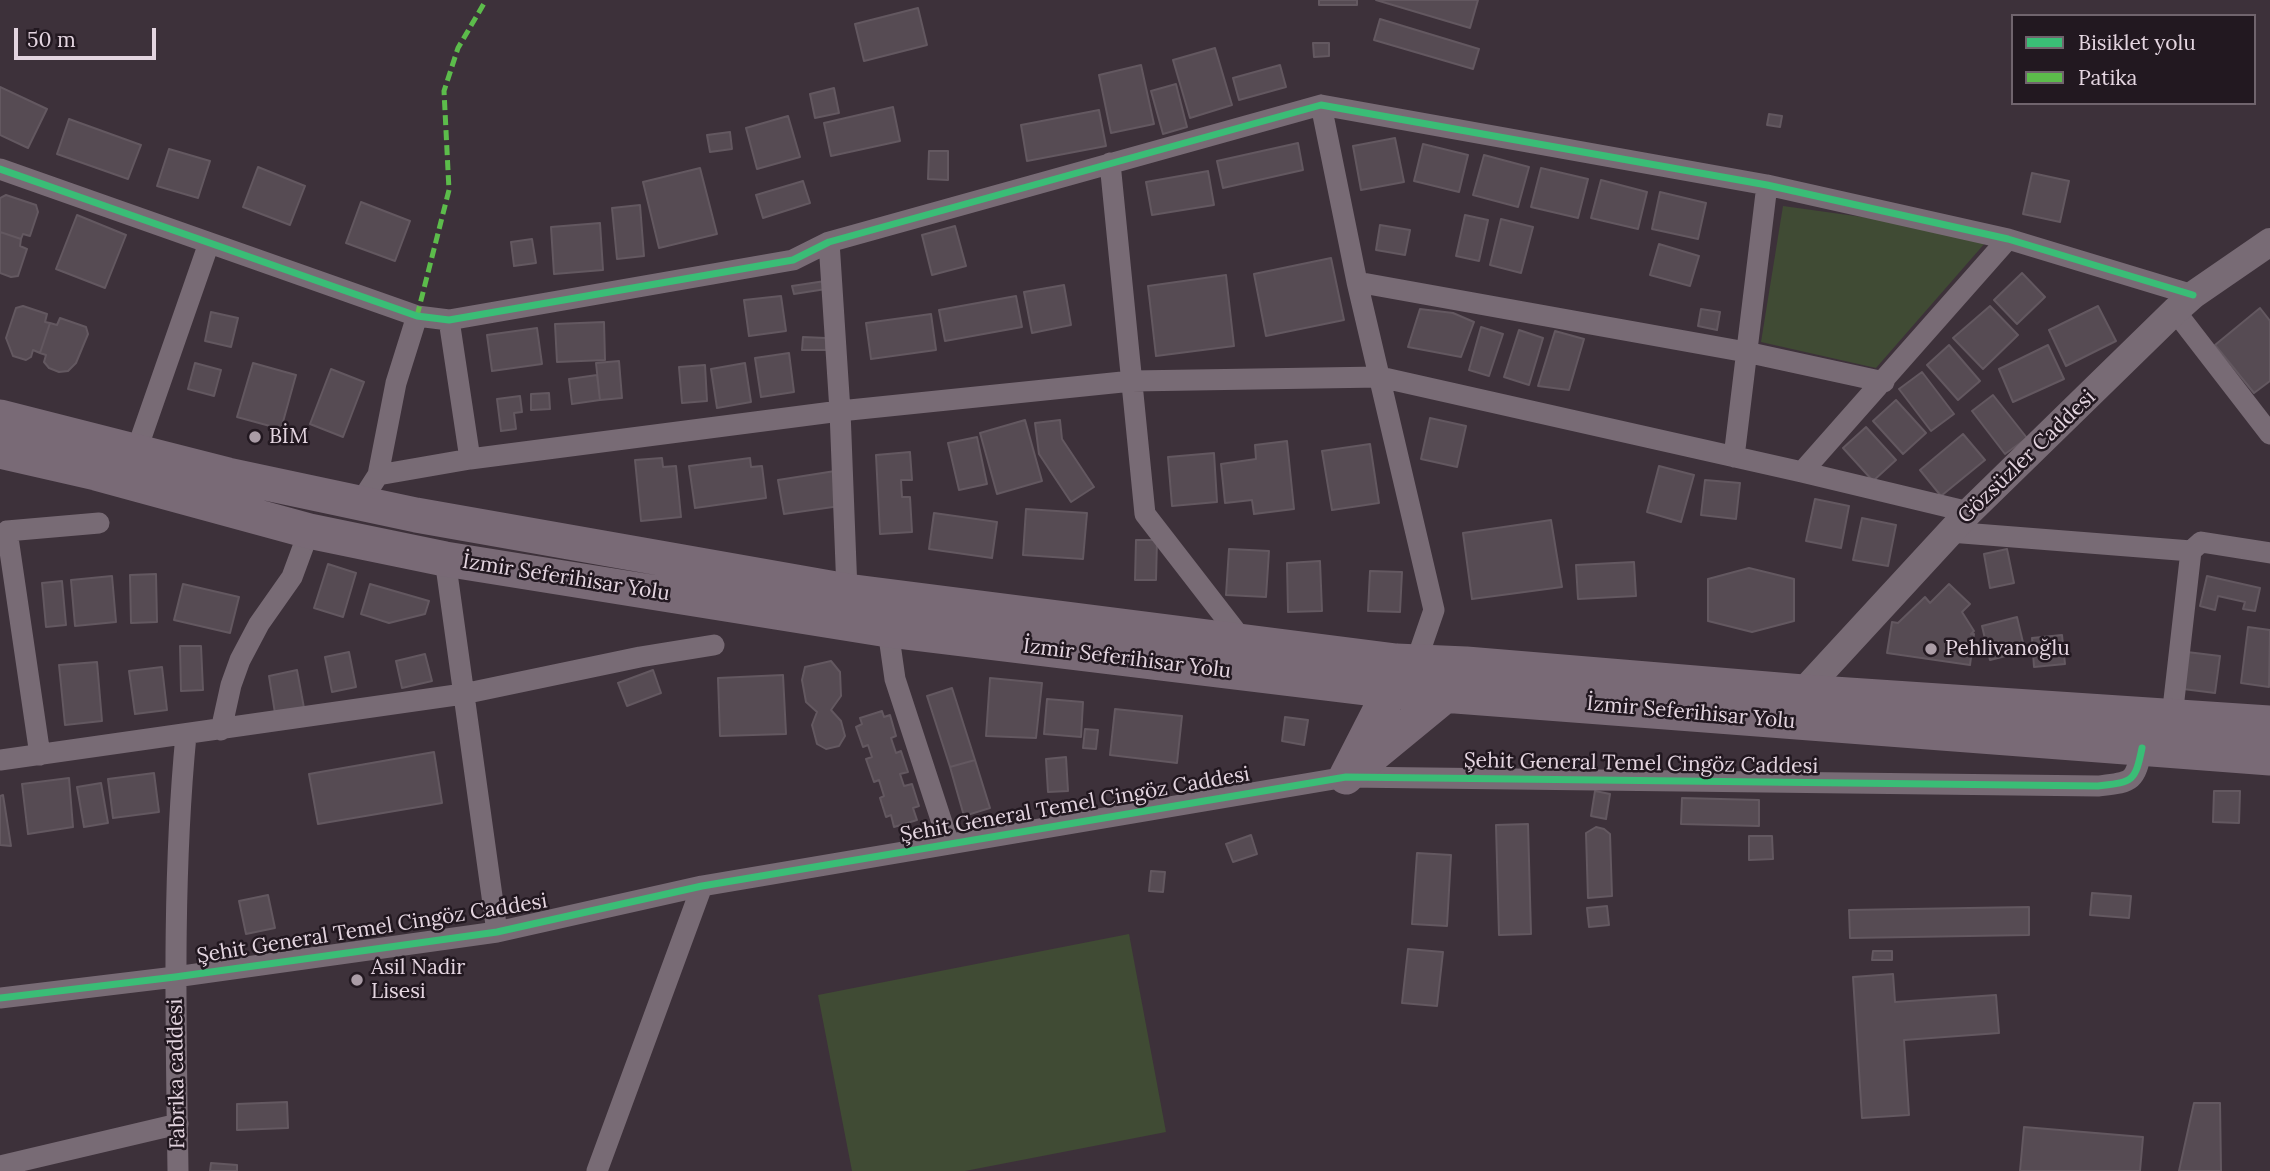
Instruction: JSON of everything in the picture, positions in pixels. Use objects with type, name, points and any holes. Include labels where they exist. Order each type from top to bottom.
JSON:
[{"type":"main road","name":"İzmir Seferihisar Yolu","points":[[0,416],[228,475],[369,489],[847,592],[1416,662],[1803,692],[2270,723]]},
{"type":"main road","name":"İzmir Seferihisar Yolu","points":[[0,451],[96,473],[309,531],[445,559],[888,630],[1390,691],[2270,758]]},
{"type":"main road","points":[[1351,767],[1390,691],[1416,662]]},
{"type":"main road","points":[[1328,684],[1347,699],[1356,733],[1351,767]]},
{"type":"main road","points":[[1351,767],[1447,694]]},
{"type":"street","points":[[1321,105],[1357,282],[1434,610],[1416,662]]},
{"type":"street","points":[[0,169],[417,316],[449,320],[793,260],[828,242],[1321,105],[1767,185],[2008,239],[2184,303],[2270,434]]},
{"type":"street","points":[[1110,163],[1145,514],[1244,642]]},
{"type":"street","points":[[1734,457],[1767,185]]},
{"type":"street","points":[[1802,472],[2008,239]]},
{"type":"street","points":[[828,242],[840,411],[847,592]]},
{"type":"street","name":"Gözsüzler Caddesi","points":[[1803,692],[1959,522],[2184,303],[2270,242]]},
{"type":"street","points":[[136,452],[209,243]]},
{"type":"street","points":[[1357,282],[1746,352],[1884,382]]},
{"type":"street","points":[[369,489],[396,383],[417,316]]},
{"type":"street","points":[[449,320],[470,459]]},
{"type":"street","points":[[369,489],[470,459],[840,411],[1132,381],[1380,377],[1802,472],[1959,522],[2190,551]]},
{"type":"street","points":[[40,755],[7,531],[99,523]]},
{"type":"street","points":[[221,730],[231,685],[240,660],[259,624],[292,577],[309,531]]},
{"type":"street","points":[[2172,717],[2190,551],[2201,542],[2270,553]]},
{"type":"street","points":[[445,559],[497,932]]},
{"type":"street","points":[[888,630],[895,679],[950,844]]},
{"type":"street","points":[[0,760],[463,694],[640,657],[714,645]]},
{"type":"street","name":"Fabrika caddesi","points":[[178,1171],[175,977],[186,735]]},
{"type":"street","name":"Şehit General Temel Cingöz Caddesi","points":[[0,998],[175,977],[497,932],[702,886],[950,844],[1351,767],[2098,786],[2125,783],[2138,772],[2142,748]]},
{"type":"street","points":[[597,1171],[702,886]]},
{"type":"street","points":[[0,1166],[178,1124]]},
{"type":"green space","points":[[1783,206],[1992,235],[1876,368],[1761,342]]},
{"type":"green space","points":[[1129,934],[1166,1132],[965,1171],[852,1171],[818,995]]},
{"type":"building","points":[[1319,0],[1357,0],[1357,5],[1319,5]]},
{"type":"building","points":[[1376,0],[1478,0],[1470,28]]},
{"type":"building","points":[[918,8],[927,45],[864,61],[855,24]]},
{"type":"building","points":[[1380,19],[1479,49],[1473,69],[1374,40]]},
{"type":"building","points":[[1313,43],[1329,43],[1329,56],[1314,57]]},
{"type":"building","points":[[1215,48],[1232,105],[1190,118],[1173,60]]},
{"type":"building","points":[[1141,65],[1154,124],[1111,133],[1099,75]]},
{"type":"building","points":[[1280,65],[1286,87],[1239,100],[1233,78]]},
{"type":"building","points":[[1176,84],[1187,127],[1163,134],[1151,91]]},
{"type":"building","points":[[0,87],[47,109],[28,148],[0,135]]},
{"type":"building","points":[[834,88],[839,113],[815,118],[810,94]]},
{"type":"building","points":[[893,107],[900,141],[831,156],[824,123]]},
{"type":"building","points":[[1099,110],[1106,146],[1027,161],[1021,125]]},
{"type":"building","points":[[1769,114],[1782,116],[1780,127],[1767,125]]},
{"type":"building","points":[[788,116],[800,157],[757,169],[746,128]]},
{"type":"building","points":[[69,119],[141,145],[128,179],[57,154]]},
{"type":"building","points":[[730,132],[732,149],[710,152],[707,135]]},
{"type":"building","points":[[1395,138],[1404,182],[1361,190],[1353,146]]},
{"type":"building","points":[[1298,143],[1303,170],[1223,188],[1217,161]]},
{"type":"building","points":[[1423,144],[1468,155],[1459,192],[1414,181]]},
{"type":"building","points":[[169,149],[210,161],[198,198],[157,186]]},
{"type":"building","points":[[929,151],[948,151],[948,180],[928,179]]},
{"type":"building","points":[[1484,155],[1529,167],[1518,207],[1473,195]]},
{"type":"building","points":[[258,167],[305,186],[290,225],[243,207]]},
{"type":"building","points":[[700,168],[717,234],[659,248],[643,182]]},
{"type":"building","points":[[1541,168],[1588,179],[1578,218],[1531,207]]},
{"type":"building","points":[[1208,171],[1214,205],[1152,215],[1146,182]]},
{"type":"building","points":[[2032,173],[2069,181],[2060,222],[2023,214]]},
{"type":"building","points":[[1601,180],[1647,192],[1638,229],[1591,218]]},
{"type":"building","points":[[803,181],[810,203],[763,218],[756,195]]},
{"type":"building","points":[[1660,192],[1706,203],[1698,239],[1652,229]]},
{"type":"building","points":[[6,195],[36,205],[38,212],[30,236],[23,234],[21,239],[0,232],[0,198]]},
{"type":"building","points":[[361,202],[410,221],[395,261],[346,243]]},
{"type":"building","points":[[640,205],[644,256],[617,259],[612,208]]},
{"type":"building","points":[[77,215],[126,235],[105,288],[56,269]]},
{"type":"building","points":[[1465,215],[1488,220],[1479,261],[1456,256]]},
{"type":"building","points":[[1501,219],[1533,227],[1521,273],[1490,265]]},
{"type":"building","points":[[600,223],[603,270],[554,274],[551,227]]},
{"type":"building","points":[[1380,225],[1410,230],[1405,255],[1376,250]]},
{"type":"building","points":[[955,226],[966,266],[932,275],[922,235]]},
{"type":"building","points":[[0,232],[21,239],[20,246],[27,249],[18,276],[11,277],[0,273]]},
{"type":"building","points":[[532,239],[536,263],[514,266],[511,242]]},
{"type":"building","points":[[1659,244],[1699,256],[1690,286],[1650,275]]},
{"type":"building","points":[[1331,258],[1344,320],[1266,336],[1254,274]]},
{"type":"building","points":[[2022,273],[2045,297],[2017,324],[1994,300]]},
{"type":"building","points":[[1226,275],[1234,346],[1156,356],[1148,286]]},
{"type":"building","points":[[825,281],[826,289],[794,294],[792,286]]},
{"type":"building","points":[[1064,285],[1071,325],[1032,333],[1024,292]]},
{"type":"building","points":[[781,296],[786,331],[749,336],[744,300]]},
{"type":"building","points":[[1016,296],[1022,327],[945,341],[939,310]]},
{"type":"building","points":[[23,306],[47,314],[45,322],[50,323],[40,353],[33,350],[31,357],[26,360],[13,356],[6,338],[16,308]]},
{"type":"building","points":[[1990,306],[2018,335],[1983,369],[1953,338]]},
{"type":"building","points":[[2098,306],[2116,341],[2066,366],[2049,330]]},
{"type":"building","points":[[2260,308],[2270,321],[2270,381],[2254,393],[2215,345]]},
{"type":"building","points":[[1420,309],[1453,313],[1474,322],[1461,357],[1408,347]]},
{"type":"building","points":[[1701,309],[1720,312],[1717,330],[1698,326]]},
{"type":"building","points":[[211,312],[238,318],[231,347],[205,341]]},
{"type":"building","points":[[931,314],[936,350],[871,359],[866,323]]},
{"type":"building","points":[[60,318],[86,327],[88,334],[76,363],[68,371],[59,372],[49,368],[44,362],[46,355],[40,353],[50,323],[57,325]]},
{"type":"building","points":[[604,322],[605,360],[557,362],[555,324]]},
{"type":"building","points":[[1481,327],[1503,334],[1489,376],[1469,370]]},
{"type":"building","points":[[537,328],[542,364],[492,371],[487,335]]},
{"type":"building","points":[[1519,330],[1543,338],[1529,385],[1504,377]]},
{"type":"building","points":[[1555,331],[1584,339],[1569,390],[1538,386]]},
{"type":"building","points":[[803,337],[826,338],[826,350],[802,350]]},
{"type":"building","points":[[1949,345],[1980,381],[1958,400],[1927,365]]},
{"type":"building","points":[[2048,345],[2064,379],[2013,402],[1999,369]]},
{"type":"building","points":[[789,353],[794,392],[761,397],[755,358]]},
{"type":"building","points":[[619,361],[622,398],[600,400],[596,363]]},
{"type":"building","points":[[195,363],[221,370],[214,396],[188,389]]},
{"type":"building","points":[[253,363],[296,375],[281,429],[237,417]]},
{"type":"building","points":[[745,363],[751,402],[717,408],[711,369]]},
{"type":"building","points":[[705,365],[707,401],[682,403],[679,367]]},
{"type":"building","points":[[331,369],[364,382],[343,437],[310,424]]},
{"type":"building","points":[[1922,372],[1954,414],[1931,431],[1899,389]]},
{"type":"building","points":[[597,375],[600,400],[572,404],[569,379]]},
{"type":"building","points":[[549,393],[550,409],[531,410],[531,394]]},
{"type":"building","points":[[1993,395],[2027,438],[2005,454],[1972,411]]},
{"type":"building","points":[[520,396],[522,412],[514,413],[516,429],[501,431],[497,399]]},
{"type":"building","points":[[1896,400],[1926,433],[1903,454],[1873,421]]},
{"type":"building","points":[[1430,418],[1466,426],[1457,467],[1421,459]]},
{"type":"building","points":[[1025,420],[1042,481],[997,494],[980,433]]},
{"type":"building","points":[[1060,420],[1062,439],[1094,487],[1071,502],[1039,454],[1035,423]]},
{"type":"building","points":[[1866,427],[1896,460],[1873,481],[1843,448]]},
{"type":"building","points":[[1963,434],[1985,460],[1941,496],[1920,470]]},
{"type":"building","points":[[977,437],[987,484],[959,490],[948,443]]},
{"type":"building","points":[[1287,441],[1294,509],[1254,514],[1252,500],[1225,503],[1221,464],[1256,459],[1255,445]]},
{"type":"building","points":[[1370,444],[1379,503],[1332,510],[1322,451]]},
{"type":"building","points":[[910,452],[912,480],[901,480],[902,497],[910,497],[912,532],[880,534],[876,455]]},
{"type":"building","points":[[1214,453],[1217,502],[1172,506],[1168,457]]},
{"type":"building","points":[[662,458],[663,467],[676,466],[681,517],[641,521],[635,460]]},
{"type":"building","points":[[750,458],[751,467],[762,466],[766,498],[695,508],[689,466]]},
{"type":"building","points":[[1659,466],[1694,475],[1681,522],[1647,512]]},
{"type":"building","points":[[835,471],[840,506],[784,514],[778,480]]},
{"type":"building","points":[[1705,480],[1740,483],[1736,519],[1701,515]]},
{"type":"building","points":[[1815,499],[1849,506],[1841,548],[1806,541]]},
{"type":"building","points":[[1026,509],[1087,513],[1083,559],[1023,555]]},
{"type":"building","points":[[934,513],[997,522],[992,558],[929,549]]},
{"type":"building","points":[[1862,518],[1896,525],[1888,566],[1853,560]]},
{"type":"building","points":[[1551,520],[1562,587],[1472,599],[1463,533]]},
{"type":"building","points":[[1136,540],[1157,540],[1156,580],[1135,580]]},
{"type":"building","points":[[1229,549],[1269,551],[1266,597],[1226,595]]},
{"type":"building","points":[[2007,549],[2014,583],[1990,588],[1984,554]]},
{"type":"building","points":[[1320,561],[1322,611],[1288,612],[1287,563]]},
{"type":"building","points":[[1634,562],[1636,596],[1578,599],[1576,565]]},
{"type":"building","points":[[328,564],[356,573],[343,617],[314,608]]},
{"type":"building","points":[[1749,568],[1794,579],[1794,621],[1752,632],[1708,621],[1708,579]]},
{"type":"building","points":[[1370,571],[1402,572],[1400,612],[1368,611]]},
{"type":"building","points":[[156,574],[157,622],[131,623],[130,575]]},
{"type":"building","points":[[112,576],[116,622],[75,626],[71,580]]},
{"type":"building","points":[[2207,576],[2260,588],[2255,611],[2243,609],[2245,602],[2218,596],[2215,610],[2200,606]]},
{"type":"building","points":[[62,581],[66,625],[46,627],[42,583]]},
{"type":"building","points":[[183,584],[239,597],[230,633],[174,620]]},
{"type":"building","points":[[370,584],[429,601],[425,614],[389,623],[361,614]]},
{"type":"building","points":[[1949,584],[1970,604],[1962,612],[1974,631],[1971,634],[1974,634],[1970,665],[1887,653],[1892,622],[1898,623],[1925,597],[1930,603]]},
{"type":"building","points":[[2017,617],[2025,651],[1990,660],[1982,626]]},
{"type":"building","points":[[2248,627],[2270,630],[2269,687],[2241,683]]},
{"type":"building","points":[[2062,635],[2065,664],[2034,667],[2032,638]]},
{"type":"building","points":[[180,646],[201,646],[203,690],[181,691]]},
{"type":"building","points":[[349,652],[356,687],[332,692],[325,657]]},
{"type":"building","points":[[2187,652],[2220,656],[2215,693],[2183,689]]},
{"type":"building","points":[[425,654],[432,681],[402,688],[396,661]]},
{"type":"building","points":[[831,661],[840,672],[841,696],[831,710],[841,721],[845,736],[839,746],[826,749],[817,744],[812,725],[817,712],[806,702],[802,680],[805,667]]},
{"type":"building","points":[[97,662],[102,721],[65,725],[59,665]]},
{"type":"building","points":[[162,667],[167,710],[135,714],[129,671]]},
{"type":"building","points":[[297,670],[304,708],[275,713],[269,676]]},
{"type":"building","points":[[653,670],[661,693],[627,706],[618,683]]},
{"type":"building","points":[[783,675],[786,734],[720,736],[718,678]]},
{"type":"building","points":[[990,678],[1042,683],[1036,738],[986,736]]},
{"type":"building","points":[[952,688],[975,760],[950,767],[927,696]]},
{"type":"building","points":[[1047,699],[1083,702],[1081,737],[1044,734]]},
{"type":"building","points":[[1115,709],[1182,716],[1177,763],[1110,755]]},
{"type":"building","points":[[882,711],[884,717],[890,715],[896,736],[891,738],[896,753],[901,751],[908,772],[900,774],[904,786],[912,784],[919,806],[913,808],[917,820],[894,827],[891,815],[886,817],[880,798],[884,796],[879,780],[874,782],[866,759],[872,757],[868,745],[863,747],[856,727],[862,724],[860,718]]},
{"type":"building","points":[[1285,717],[1308,720],[1304,745],[1282,741]]},
{"type":"building","points":[[1085,729],[1098,730],[1096,749],[1083,748]]},
{"type":"building","points":[[434,752],[442,803],[318,824],[309,774]]},
{"type":"building","points":[[1066,757],[1068,791],[1048,792],[1046,759]]},
{"type":"building","points":[[975,760],[990,808],[964,816],[950,767]]},
{"type":"building","points":[[154,773],[159,812],[113,818],[108,779]]},
{"type":"building","points":[[69,778],[73,827],[28,834],[22,784]]},
{"type":"building","points":[[101,783],[108,823],[84,827],[77,787]]},
{"type":"building","points":[[1595,791],[1610,794],[1606,819],[1591,816]]},
{"type":"building","points":[[2214,791],[2240,791],[2239,823],[2213,822]]},
{"type":"building","points":[[3,795],[11,846],[0,845],[0,796]]},
{"type":"building","points":[[1682,798],[1759,800],[1759,826],[1681,824]]},
{"type":"building","points":[[1528,824],[1531,934],[1499,935],[1496,825]]},
{"type":"building","points":[[1596,827],[1610,834],[1612,896],[1588,898],[1586,833]]},
{"type":"building","points":[[1251,835],[1257,854],[1233,862],[1226,844]]},
{"type":"building","points":[[1749,836],[1772,836],[1773,859],[1749,860]]},
{"type":"building","points":[[1417,853],[1451,855],[1447,926],[1412,924]]},
{"type":"building","points":[[1151,871],[1165,872],[1163,892],[1149,891]]},
{"type":"building","points":[[2092,893],[2131,896],[2129,918],[2090,915]]},
{"type":"building","points":[[268,895],[275,928],[246,934],[239,901]]},
{"type":"building","points":[[1607,906],[1609,925],[1589,927],[1587,908]]},
{"type":"building","points":[[2029,907],[2029,935],[1850,938],[1849,910]]},
{"type":"building","points":[[1408,949],[1443,952],[1437,1006],[1402,1003]]},
{"type":"building","points":[[1873,951],[1892,951],[1892,960],[1872,960]]},
{"type":"building","points":[[1893,974],[1895,1002],[1996,995],[1999,1033],[1904,1040],[1909,1115],[1862,1118],[1853,977]]},
{"type":"building","points":[[287,1102],[288,1128],[237,1130],[237,1104]]},
{"type":"building","points":[[2194,1103],[2220,1103],[2221,1171],[2179,1171]]},
{"type":"building","points":[[2024,1127],[2143,1137],[2140,1171],[2020,1171]]},
{"type":"building","points":[[211,1163],[237,1165],[237,1171],[210,1171]]},
{"type":"marked path","points":[[417,316],[449,190],[444,91],[458,48],[486,0]]},
{"type":"cycle path","points":[[0,169],[417,316],[449,320],[793,260],[829,242],[1321,105],[1767,185],[2008,239],[2193,295]]},
{"type":"cycle path","points":[[0,998],[175,977],[497,932],[702,886],[1346,777],[2098,786],[2130,779],[2137,768],[2142,748]]},
{"type":"place","name":"BİM","points":[[255,437]]},
{"type":"place","name":"Pehlivanoğlu","points":[[1931,649]]},
{"type":"place","name":"Asil Nadir Lisesi","points":[[357,980]]}]
